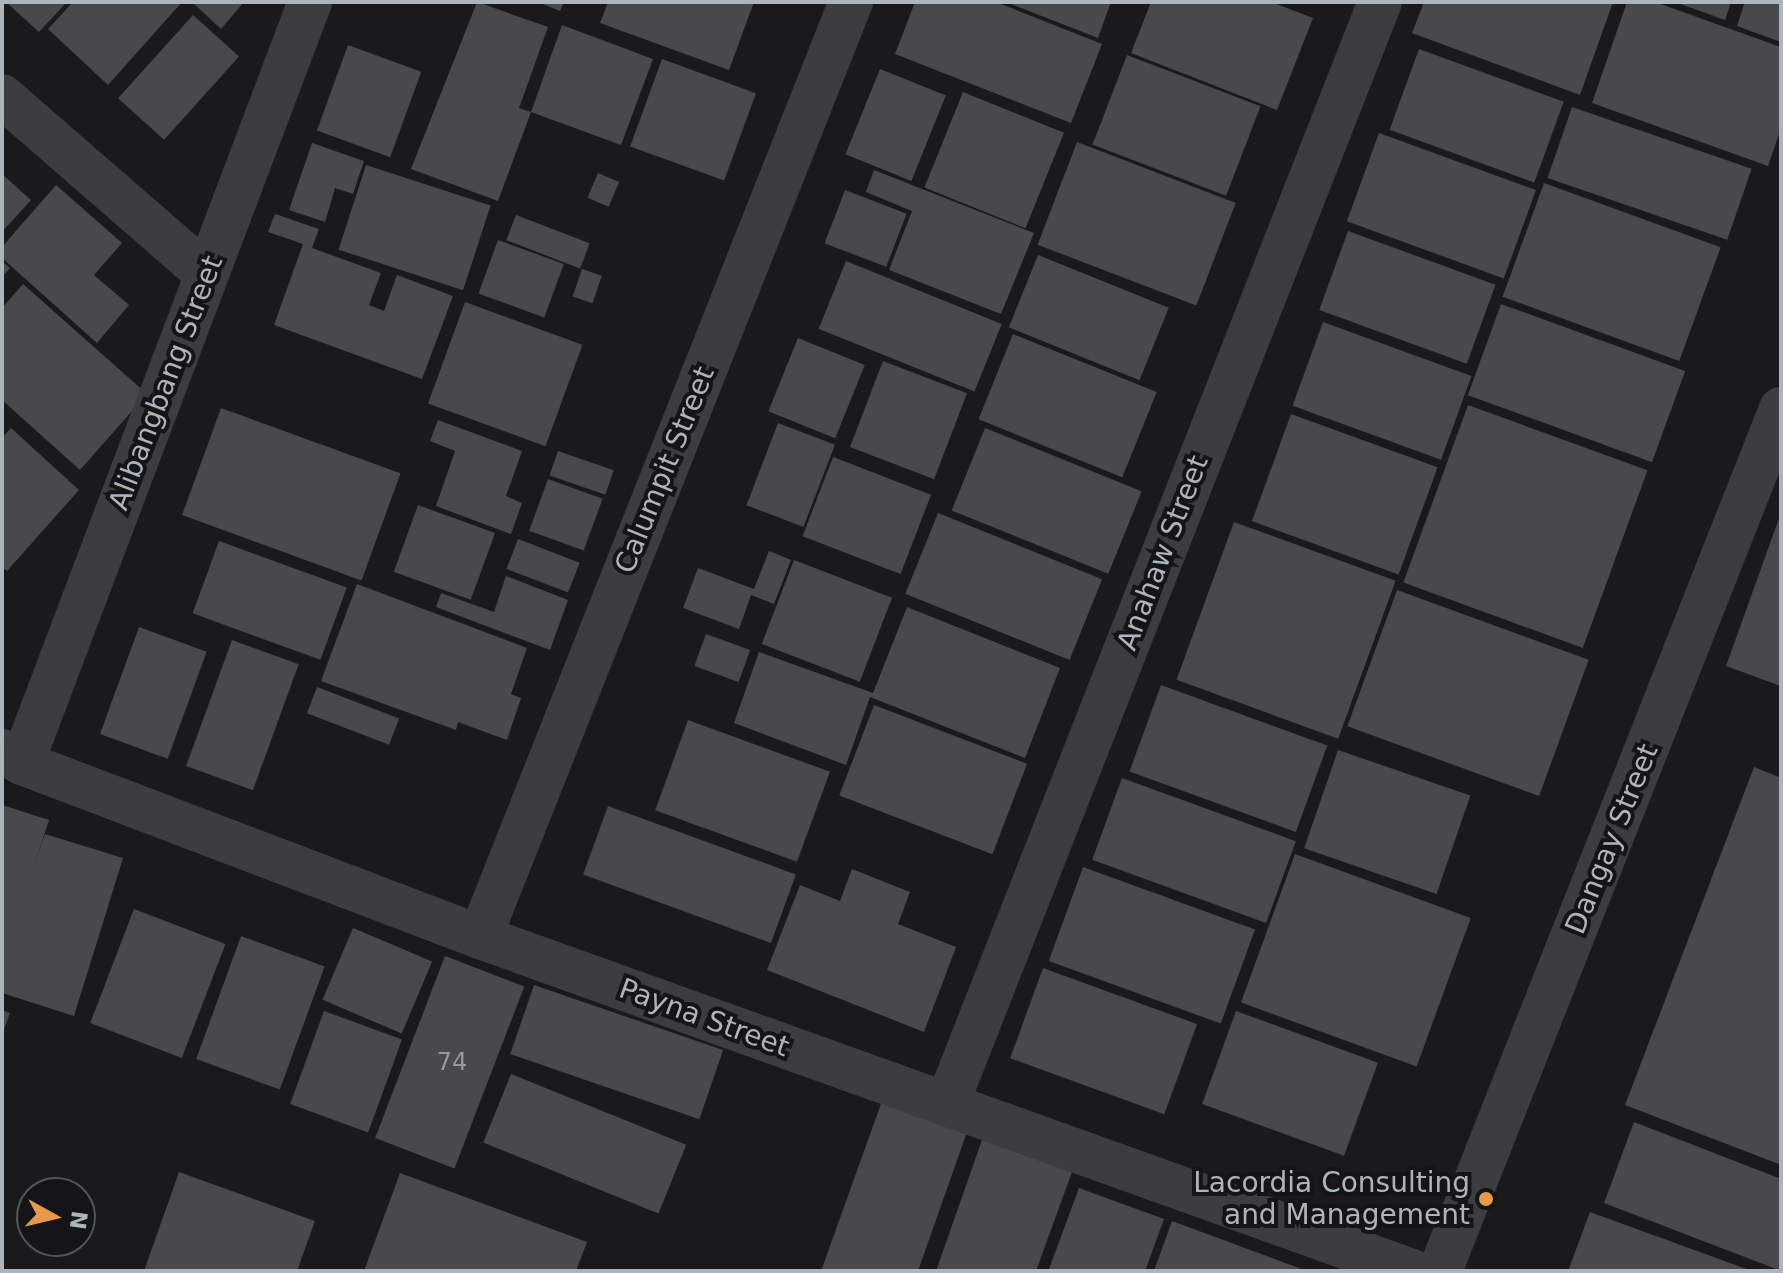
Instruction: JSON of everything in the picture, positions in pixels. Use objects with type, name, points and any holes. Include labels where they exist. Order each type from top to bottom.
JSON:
[{"type":"street","name":"Alibangbang Street","points":[[12,757],[207,274],[310,2]]},
{"type":"street","name":"Calumpit Street","points":[[480,937],[851,2]]},
{"type":"street","name":"Anahaw Street","points":[[947,1104],[1380,2]]},
{"type":"street","points":[[2,96],[207,274]]},
{"type":"street","name":"Dangay Street","points":[[1431,1270],[1781,409]]},
{"type":"street","name":"Payna Street","points":[[12,757],[480,937],[947,1104],[1431,1270]]},
{"type":"building","points":[[6,2],[67,2],[39,32]]},
{"type":"building","points":[[73,2],[182,2],[108,85],[48,29]]},
{"type":"building","points":[[192,2],[244,2],[221,29]]},
{"type":"building","points":[[477,2],[548,27],[519,108],[531,112],[498,201],[411,169]]},
{"type":"building","points":[[538,2],[564,2],[560,11]]},
{"type":"building","points":[[608,2],[754,2],[729,70],[600,23]]},
{"type":"building","points":[[915,2],[996,2],[1102,44],[1071,123],[895,54]]},
{"type":"building","points":[[1006,2],[1111,2],[1098,38]]},
{"type":"building","points":[[1151,2],[1271,2],[1313,18],[1277,110],[1131,53]]},
{"type":"building","points":[[1424,2],[1613,2],[1580,95],[1412,33]]},
{"type":"building","points":[[1627,2],[1655,2],[1781,47],[1781,128],[1768,166],[1592,103]]},
{"type":"building","points":[[1675,2],[1731,2],[1725,20]]},
{"type":"building","points":[[1745,2],[1781,2],[1781,42],[1737,26]]},
{"type":"building","points":[[193,15],[239,56],[164,140],[118,98]]},
{"type":"building","points":[[562,25],[653,59],[621,145],[531,112]]},
{"type":"building","points":[[348,45],[421,72],[390,157],[317,131]]},
{"type":"building","points":[[1419,49],[1564,102],[1534,182],[1390,130]]},
{"type":"building","points":[[1127,55],[1261,106],[1226,196],[1093,145]]},
{"type":"building","points":[[662,59],[756,93],[724,181],[630,146]]},
{"type":"building","points":[[880,69],[946,96],[911,181],[846,154]]},
{"type":"building","points":[[963,92],[1064,133],[1025,228],[924,187]]},
{"type":"building","points":[[1572,107],[1752,169],[1727,240],[1548,178]]},
{"type":"building","points":[[1379,133],[1536,190],[1504,278],[1347,221]]},
{"type":"building","points":[[1077,142],[1236,203],[1196,306],[1038,245]]},
{"type":"building","points":[[312,143],[364,161],[353,194],[335,188],[325,222],[289,210]]},
{"type":"building","points":[[366,165],[491,205],[463,290],[338,250]]},
{"type":"building","points":[[874,170],[1034,233],[1001,314],[889,270],[912,211],[866,192]]},
{"type":"building","points":[[598,173],[619,182],[609,207],[587,198]]},
{"type":"building","points":[[2,174],[31,200],[2,232]]},
{"type":"building","points":[[1544,183],[1721,247],[1679,361],[1503,297]]},
{"type":"building","points":[[56,185],[122,243],[94,275],[129,305],[97,343],[2,258],[2,247]]},
{"type":"building","points":[[845,190],[907,214],[886,267],[825,243]]},
{"type":"building","points":[[275,214],[319,229],[312,248],[381,273],[369,305],[384,311],[397,275],[453,296],[422,379],[274,325],[303,244],[268,232]]},
{"type":"building","points":[[516,215],[590,243],[580,269],[506,240]]},
{"type":"building","points":[[1348,231],[1496,285],[1467,364],[1319,310]]},
{"type":"building","points":[[498,240],[564,264],[544,318],[479,294]]},
{"type":"building","points":[[1038,255],[1169,308],[1140,380],[1009,327]]},
{"type":"building","points":[[2,261],[10,268],[2,277]]},
{"type":"building","points":[[846,261],[1002,324],[974,392],[819,329]]},
{"type":"building","points":[[582,269],[602,276],[592,303],[573,296]]},
{"type":"building","points":[[23,284],[147,394],[80,470],[2,400],[2,308]]},
{"type":"building","points":[[465,302],[582,345],[546,446],[428,403]]},
{"type":"building","points":[[1501,304],[1685,371],[1652,462],[1468,395]]},
{"type":"building","points":[[1323,322],[1471,376],[1441,460],[1293,406]]},
{"type":"building","points":[[1013,334],[1157,392],[1122,477],[979,419]]},
{"type":"building","points":[[798,338],[865,365],[835,438],[768,411]]},
{"type":"building","points":[[883,361],[967,393],[934,479],[850,447]]},
{"type":"building","points":[[1468,405],[1647,470],[1583,648],[1403,583]]},
{"type":"building","points":[[221,408],[400,473],[361,580],[182,515]]},
{"type":"building","points":[[1291,414],[1438,467],[1399,574],[1252,521]]},
{"type":"building","points":[[438,420],[522,451],[506,496],[522,503],[511,534],[436,506],[455,451],[430,441]]},
{"type":"building","points":[[778,423],[835,445],[803,527],[746,505]]},
{"type":"building","points":[[11,428],[79,490],[7,571],[2,567],[2,438]]},
{"type":"building","points":[[985,428],[1142,491],[1108,574],[952,511]]},
{"type":"building","points":[[558,451],[614,470],[605,495],[550,476]]},
{"type":"building","points":[[833,457],[931,495],[901,574],[803,536]]},
{"type":"building","points":[[548,479],[603,499],[584,551],[529,531]]},
{"type":"building","points":[[418,505],[495,533],[471,600],[394,572]]},
{"type":"building","points":[[938,513],[1102,579],[1070,660],[905,594]]},
{"type":"building","points":[[1781,513],[1781,686],[1726,666]]},
{"type":"building","points":[[1234,522],[1396,581],[1338,739],[1177,680]]},
{"type":"building","points":[[518,539],[580,563],[568,593],[507,569]]},
{"type":"building","points":[[219,541],[347,588],[320,660],[193,613]]},
{"type":"building","points":[[769,551],[791,560],[774,604],[751,595],[739,629],[683,608],[698,568],[754,589]]},
{"type":"building","points":[[794,560],[892,598],[860,682],[762,644]]},
{"type":"building","points":[[506,576],[568,600],[550,650],[436,607],[441,593],[494,612]]},
{"type":"building","points":[[357,584],[527,648],[511,694],[521,698],[507,740],[458,722],[456,730],[321,681]]},
{"type":"building","points":[[1397,590],[1589,660],[1539,796],[1347,726]]},
{"type":"building","points":[[907,607],[1060,668],[1025,758],[870,697],[846,765],[734,723],[759,652],[873,693]]},
{"type":"building","points":[[139,627],[207,652],[168,759],[100,734]]},
{"type":"building","points":[[706,634],[750,650],[739,682],[694,666]]},
{"type":"building","points":[[232,640],[299,664],[253,790],[186,766]]},
{"type":"building","points":[[1161,685],[1327,746],[1296,832],[1130,771]]},
{"type":"building","points":[[317,687],[399,719],[389,745],[307,713]]},
{"type":"building","points":[[874,705],[1027,764],[992,854],[839,796]]},
{"type":"building","points":[[688,720],[830,772],[797,862],[655,810]]},
{"type":"building","points":[[1338,750],[1470,796],[1437,894],[1304,848]]},
{"type":"building","points":[[1754,767],[1781,778],[1781,1165],[1625,1105]]},
{"type":"building","points":[[1122,778],[1296,841],[1266,923],[1092,860]]},
{"type":"building","points":[[2,805],[49,820],[35,863],[45,834],[123,858],[74,1016],[2,993]]},
{"type":"building","points":[[608,806],[796,874],[771,943],[583,875]]},
{"type":"building","points":[[1295,854],[1471,918],[1417,1066],[1241,1002]]},
{"type":"building","points":[[1083,867],[1255,930],[1221,1024],[1049,961]]},
{"type":"building","points":[[852,869],[910,892],[898,924],[956,947],[924,1032],[767,970],[800,885],[840,901]]},
{"type":"building","points":[[134,909],[225,944],[182,1058],[90,1023]]},
{"type":"building","points":[[353,928],[432,962],[402,1033],[323,1000]]},
{"type":"building","points":[[241,936],[325,966],[280,1090],[196,1059]]},
{"type":"building","points":[[445,956],[524,986],[454,1169],[375,1138]]},
{"type":"building","points":[[1043,968],[1197,1024],[1164,1114],[1010,1058]]},
{"type":"building","points":[[534,985],[723,1050],[699,1119],[510,1054]]},
{"type":"building","points":[[2,1010],[10,1013],[2,1035]]},
{"type":"building","points":[[324,1011],[402,1039],[368,1132],[290,1104]]},
{"type":"building","points":[[1236,1011],[1378,1063],[1344,1156],[1202,1104]]},
{"type":"building","points":[[511,1074],[686,1145],[659,1213],[483,1143]]},
{"type":"building","points":[[882,1101],[967,1132],[918,1271],[821,1271]]},
{"type":"building","points":[[1634,1122],[1781,1179],[1781,1271],[1604,1203]]},
{"type":"building","points":[[982,1140],[1072,1172],[1036,1271],[936,1271]]},
{"type":"building","points":[[179,1172],[315,1221],[297,1271],[144,1271]]},
{"type":"building","points":[[400,1173],[587,1242],[576,1271],[364,1271]]},
{"type":"building","points":[[1079,1188],[1164,1219],[1145,1271],[1049,1269]]},
{"type":"building","points":[[1590,1212],[1752,1271],[1568,1271]]},
{"type":"building","points":[[1172,1221],[1307,1271],[1154,1271]]},
{"type":"place","name":"Lacordia Consulting and Management","points":[[1486,1199]]}]
